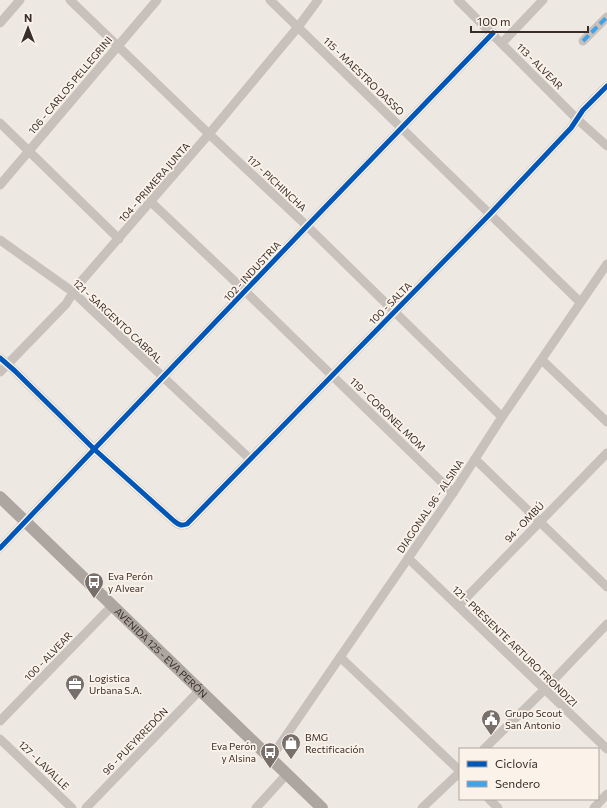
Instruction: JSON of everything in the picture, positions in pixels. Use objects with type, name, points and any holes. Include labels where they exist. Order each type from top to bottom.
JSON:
[{"type":"main road","name":"AVENIDA 125 - EVA PERÓN","points":[[0,497],[286,775],[322,808]]},
{"type":"street","points":[[0,23],[20,0]]},
{"type":"street","name":"117 - PICHINCHA","points":[[70,0],[307,226],[502,417]]},
{"type":"street","name":"106 - CARLOS PELLEGRINI","points":[[0,185],[157,0]]},
{"type":"street","name":"115 - MAESTRO DASSO","points":[[270,0],[580,302]]},
{"type":"street","name":"104 - PRIMERA JUNTA","points":[[0,372],[66,304],[78,285],[209,134],[298,27],[318,0]]},
{"type":"street","name":"113 - ALVEAR","points":[[458,0],[493,33],[577,119],[607,146]]},
{"type":"street","points":[[502,43],[543,0]]},
{"type":"street","points":[[583,41],[607,17]]},
{"type":"street","name":"102 - INDUSTRIA","points":[[0,548],[493,33]]},
{"type":"street","name":"100 - SALTA","points":[[94,449],[178,525],[187,524],[490,214],[572,128],[583,110],[607,86]]},
{"type":"street","points":[[0,123],[119,239]]},
{"type":"street","name":"119 - CORONEL MOM","points":[[151,202],[453,493]]},
{"type":"street","name":"121 - SARGENTO CABRAL","points":[[0,240],[73,292],[250,459]]},
{"type":"street","name":"DIAGONAL 96 - ALSINA","points":[[270,759],[453,493],[502,417],[607,264]]},
{"type":"street","points":[[0,358],[8,364],[94,449]]},
{"type":"street","points":[[542,360],[607,422]]},
{"type":"street","name":"94 - OMBÚ","points":[[458,606],[607,453]]},
{"type":"street","points":[[475,459],[607,587]]},
{"type":"street","name":"121 - PRESIENTE ARTURO FRONDIZI","points":[[408,558],[607,749]]},
{"type":"street","name":"100 - ALVEAR","points":[[0,721],[112,606]]},
{"type":"street","points":[[485,748],[545,689],[607,624]]},
{"type":"street","points":[[340,657],[459,771]]},
{"type":"street","name":"96 - PUEYRREDÓN","points":[[86,808],[200,690]]},
{"type":"street","name":"127 - LAVALLE","points":[[0,739],[72,808]]},
{"type":"street","points":[[422,808],[459,773]]},
{"type":"street","points":[[256,808],[286,775]]},
{"type":"street","points":[[594,808],[607,794]]},
{"type":"street","points":[[490,800],[498,808]]},
{"type":"marked path","points":[[583,41],[607,17]]},
{"type":"cycle path","points":[[0,548],[493,33]]},
{"type":"cycle path","points":[[0,358],[94,449],[174,521],[180,525],[187,524],[490,214],[571,128],[583,110],[607,86]]},
{"type":"place","name":"Eva Perón y Alvear","points":[[94,599]]},
{"type":"place","name":"Logistica Urbana S.A.","points":[[75,701]]},
{"type":"place","name":"Grupo Scout San Antonio","points":[[491,736]]},
{"type":"place","name":"BMG Rectificación","points":[[291,760]]},
{"type":"place","name":"Eva Perón y Alsina","points":[[270,769]]}]
